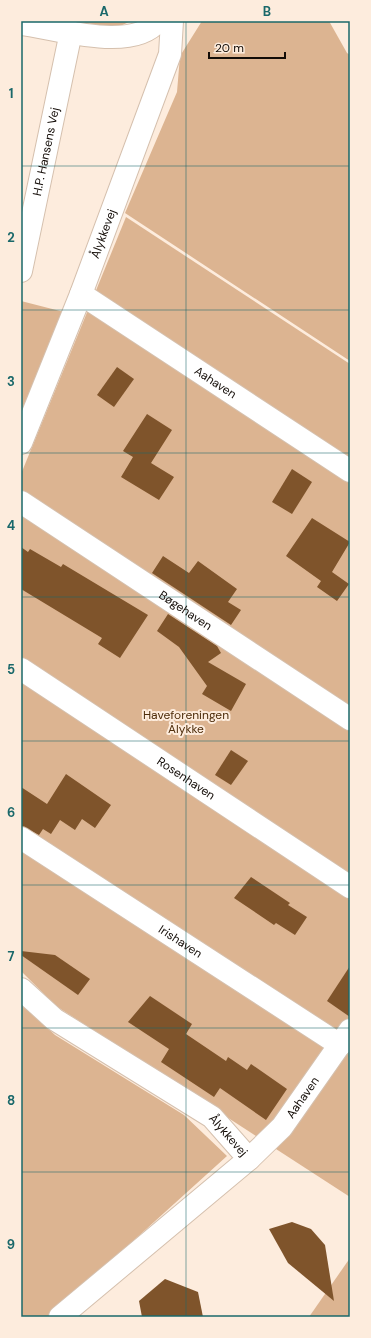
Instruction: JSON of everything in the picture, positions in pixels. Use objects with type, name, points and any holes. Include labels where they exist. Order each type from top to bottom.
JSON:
[{"type":"lane","points":[[29,24],[71,32],[117,38],[138,34],[155,25],[158,21]]},
{"type":"lane","name":"Ålykkevej","points":[[21,443],[81,294],[170,54],[172,21]]},
{"type":"lane","name":"H.P. Hansens Vej","points":[[21,271],[71,32]]},
{"type":"lane","name":"Aahaven","points":[[81,294],[350,471]]},
{"type":"lane","name":"Bøgehaven","points":[[21,502],[350,719]]},
{"type":"lane","name":"Rosenhaven","points":[[21,670],[350,887]]},
{"type":"lane","name":"Irishaven","points":[[21,838],[345,1038]]},
{"type":"lane","name":"Ålykkevej","points":[[21,989],[54,1019],[212,1117],[249,1159],[60,1317]]},
{"type":"lane","name":"Aahaven","points":[[249,1159],[282,1127],[345,1038]]},
{"type":"green space","points":[[74,21],[131,21],[116,28]]},
{"type":"green space","points":[[202,21],[329,21],[347,53],[350,55],[350,361],[125,213],[177,92],[180,56]]},
{"type":"green space","name":"Haveforeningen Ålykke","points":[[126,217],[350,364],[350,1197],[56,1006],[21,971],[21,474]]},
{"type":"green space","points":[[21,301],[64,312],[21,416]]},
{"type":"green space","points":[[21,1003],[55,1035],[184,1115],[227,1156],[49,1317],[21,1317]]},
{"type":"green space","points":[[350,1258],[350,1317],[309,1317]]},
{"type":"building","points":[[117,367],[134,379],[114,407],[97,395]]},
{"type":"building","points":[[147,414],[172,430],[151,463],[174,477],[159,500],[121,477],[133,457],[123,451]]},
{"type":"building","points":[[292,469],[312,482],[292,514],[272,502]]},
{"type":"building","points":[[312,518],[350,542],[332,572],[349,584],[337,601],[317,587],[321,581],[286,556]]},
{"type":"building","points":[[21,547],[28,552],[30,549],[61,567],[63,564],[148,615],[120,658],[98,644],[102,638],[21,589]]},
{"type":"building","points":[[163,556],[189,573],[198,561],[237,589],[228,602],[241,610],[231,625],[152,573]]},
{"type":"building","points":[[168,614],[217,646],[221,653],[208,662],[246,684],[231,711],[202,694],[207,686],[179,647],[157,631]]},
{"type":"building","points":[[231,750],[248,761],[231,785],[215,775]]},
{"type":"building","points":[[66,774],[111,805],[95,828],[82,819],[75,830],[60,820],[51,834],[43,829],[39,835],[21,826],[21,787],[47,804]]},
{"type":"building","points":[[251,877],[290,903],[288,905],[307,917],[295,935],[276,923],[274,925],[234,898]]},
{"type":"building","points":[[21,951],[55,955],[90,979],[78,995],[21,955]]},
{"type":"building","points":[[350,966],[350,1017],[327,1001]]},
{"type":"building","points":[[150,996],[192,1024],[186,1034],[226,1061],[228,1057],[247,1070],[251,1064],[287,1089],[266,1120],[220,1088],[214,1097],[161,1062],[169,1049],[128,1022]]},
{"type":"building","points":[[292,1222],[311,1229],[325,1245],[334,1301],[288,1263],[269,1229]]},
{"type":"building","points":[[165,1279],[198,1292],[203,1317],[142,1317],[139,1301]]}]
